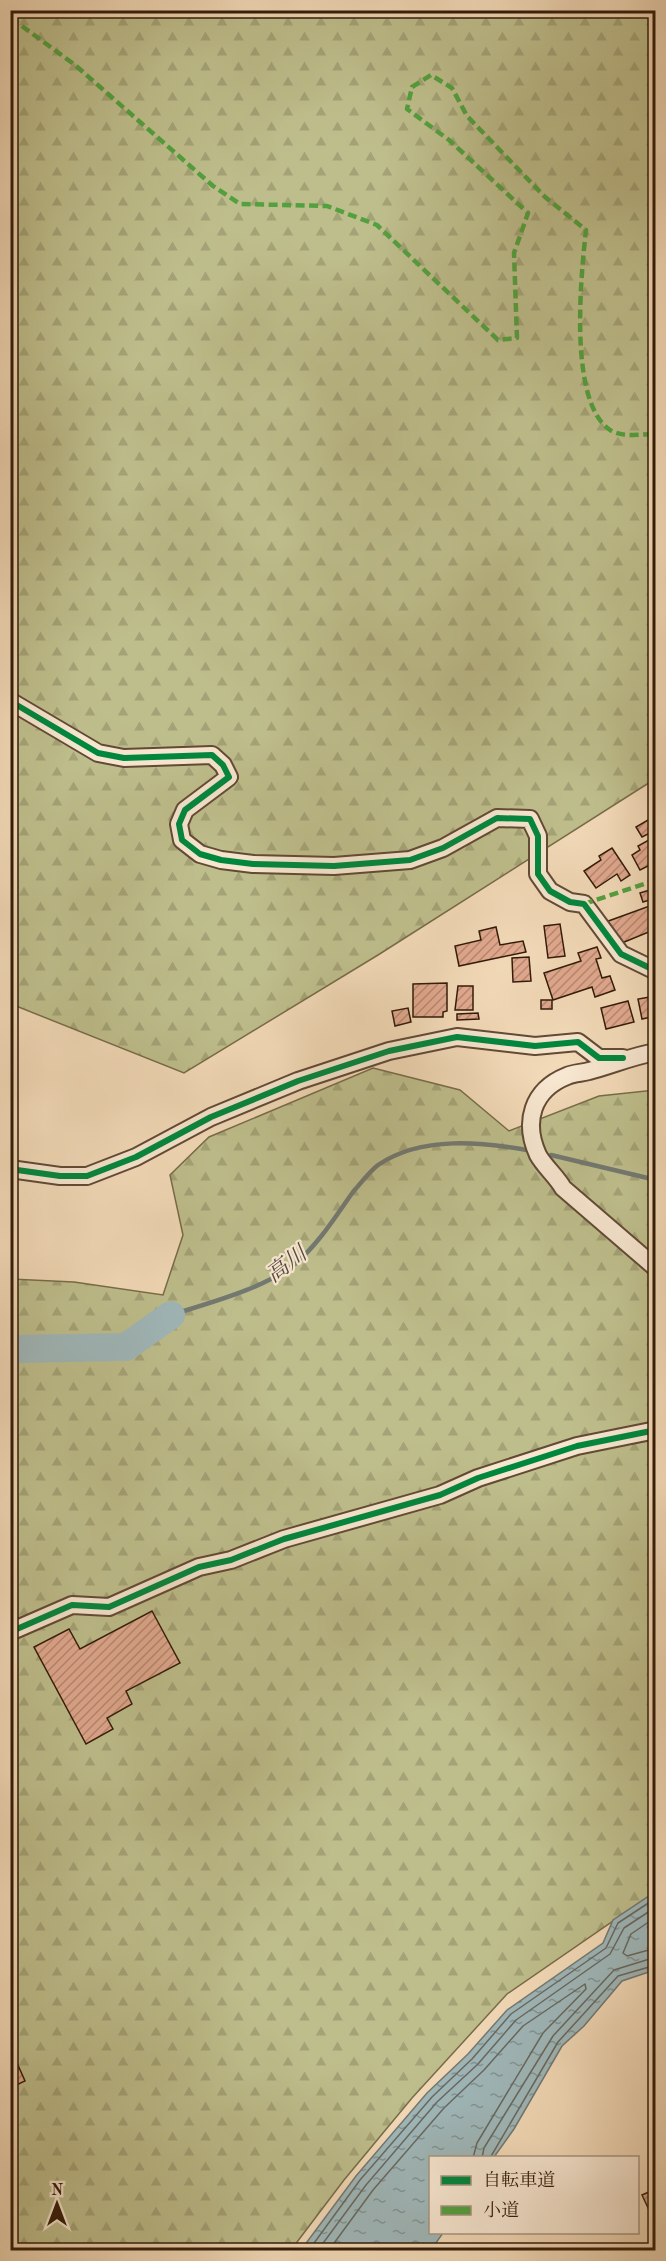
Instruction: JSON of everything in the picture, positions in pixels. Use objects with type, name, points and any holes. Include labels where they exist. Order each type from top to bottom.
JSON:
[{"type":"street","points":[[10,701],[98,753],[124,758],[212,755],[229,777],[185,810],[179,824],[182,840],[200,854],[221,860],[253,864],[334,866],[410,860],[443,848],[497,818],[530,819],[538,836],[538,874],[550,891],[570,902],[584,904],[621,954],[656,971]]},
{"type":"street","points":[[10,1169],[60,1176],[87,1176],[136,1158],[211,1117],[298,1081],[389,1051],[457,1037],[535,1046],[578,1042],[599,1058],[622,1058],[656,1052]]},
{"type":"street","points":[[622,1058],[589,1071],[567,1075],[543,1089],[531,1114],[534,1142],[539,1157],[564,1188],[656,1268]]},
{"type":"street","points":[[10,1632],[72,1605],[108,1607],[199,1567],[231,1560],[284,1539],[440,1494],[478,1478],[577,1446],[656,1430]]},
{"type":"green space","points":[[10,11],[655,11],[655,779],[378,955],[184,1073],[11,1004]]},
{"type":"green space","points":[[373,1068],[460,1090],[509,1131],[599,1096],[655,1090],[655,1892],[507,1994],[412,2098],[344,2180],[291,2250],[11,2250],[11,1279],[74,1282],[163,1295],[183,1235],[170,1175],[209,1137]]},
{"type":"water","points":[[655,1892],[655,1970],[622,1981],[584,2026],[562,2046],[514,2129],[495,2156],[429,2156],[429,2234],[442,2234],[431,2250],[301,2250],[356,2176],[427,2093],[468,2054],[507,2010],[603,1943],[613,1920]]},
{"type":"building","points":[[648,820],[654,831],[642,837],[636,827]]},
{"type":"building","points":[[656,836],[656,862],[640,870],[632,855],[640,850],[638,846]]},
{"type":"building","points":[[612,848],[630,875],[621,881],[617,874],[596,888],[584,871],[601,860],[599,856]]},
{"type":"building","points":[[656,888],[656,898],[643,902],[640,893]]},
{"type":"building","points":[[655,904],[656,929],[617,945],[603,923]]},
{"type":"building","points":[[560,924],[565,956],[548,958],[544,926]]},
{"type":"building","points":[[496,927],[500,945],[523,941],[526,952],[459,966],[455,946],[481,940],[479,931]]},
{"type":"building","points":[[597,947],[601,958],[596,959],[602,978],[610,976],[615,990],[595,997],[592,987],[553,1000],[544,973],[581,961],[578,953]]},
{"type":"building","points":[[529,957],[531,981],[513,982],[512,958]]},
{"type":"building","points":[[447,983],[447,1011],[443,1012],[443,1017],[413,1017],[413,984]]},
{"type":"building","points":[[458,986],[473,986],[473,1010],[455,1010]]},
{"type":"building","points":[[656,996],[656,1016],[642,1019],[638,999]]},
{"type":"building","points":[[541,1000],[552,1000],[552,1009],[541,1009]]},
{"type":"building","points":[[628,1001],[634,1022],[606,1029],[601,1008]]},
{"type":"building","points":[[408,1008],[411,1022],[395,1026],[392,1011]]},
{"type":"building","points":[[478,1013],[479,1019],[457,1020],[457,1014]]},
{"type":"building","points":[[152,1611],[180,1663],[126,1691],[132,1704],[107,1718],[113,1729],[86,1744],[34,1647],[69,1629],[80,1649]]},
{"type":"building","points":[[13,2054],[25,2081],[10,2088],[10,2055]]},
{"type":"building","points":[[656,2189],[656,2225],[642,2195]]},
{"type":"waterway","name":"高川","points":[[171,1315],[236,1294],[284,1272],[312,1247],[371,1171],[395,1155],[433,1145],[453,1143],[493,1145],[532,1151]]},
{"type":"waterway","name":"高川","points":[[551,1155],[656,1180]]},
{"type":"waterway","name":"高川","points":[[10,1349],[126,1347],[171,1315]]},
{"type":"marked path","points":[[11,18],[75,65],[213,186],[240,204],[327,206],[377,225],[498,340],[517,338],[514,253],[528,213],[449,140],[407,109],[412,87],[431,75],[452,88],[467,116],[545,197],[586,230],[580,336],[588,393],[597,415],[610,430],[626,435],[656,434]]},
{"type":"marked path","points":[[584,904],[656,880]]},
{"type":"cycle path","points":[[10,701],[98,753],[124,758],[212,755],[223,765],[229,777],[185,810],[179,824],[182,840],[200,854],[221,860],[253,864],[334,866],[410,860],[443,848],[497,818],[530,819],[538,836],[538,874],[550,891],[570,902],[584,904],[621,954],[656,971]]},
{"type":"cycle path","points":[[10,1169],[60,1176],[87,1176],[136,1157],[211,1117],[298,1081],[389,1051],[457,1037],[535,1046],[578,1042],[599,1058],[623,1058]]},
{"type":"cycle path","points":[[10,1632],[72,1605],[109,1607],[199,1567],[231,1560],[284,1539],[440,1495],[478,1478],[577,1446],[656,1430]]}]
